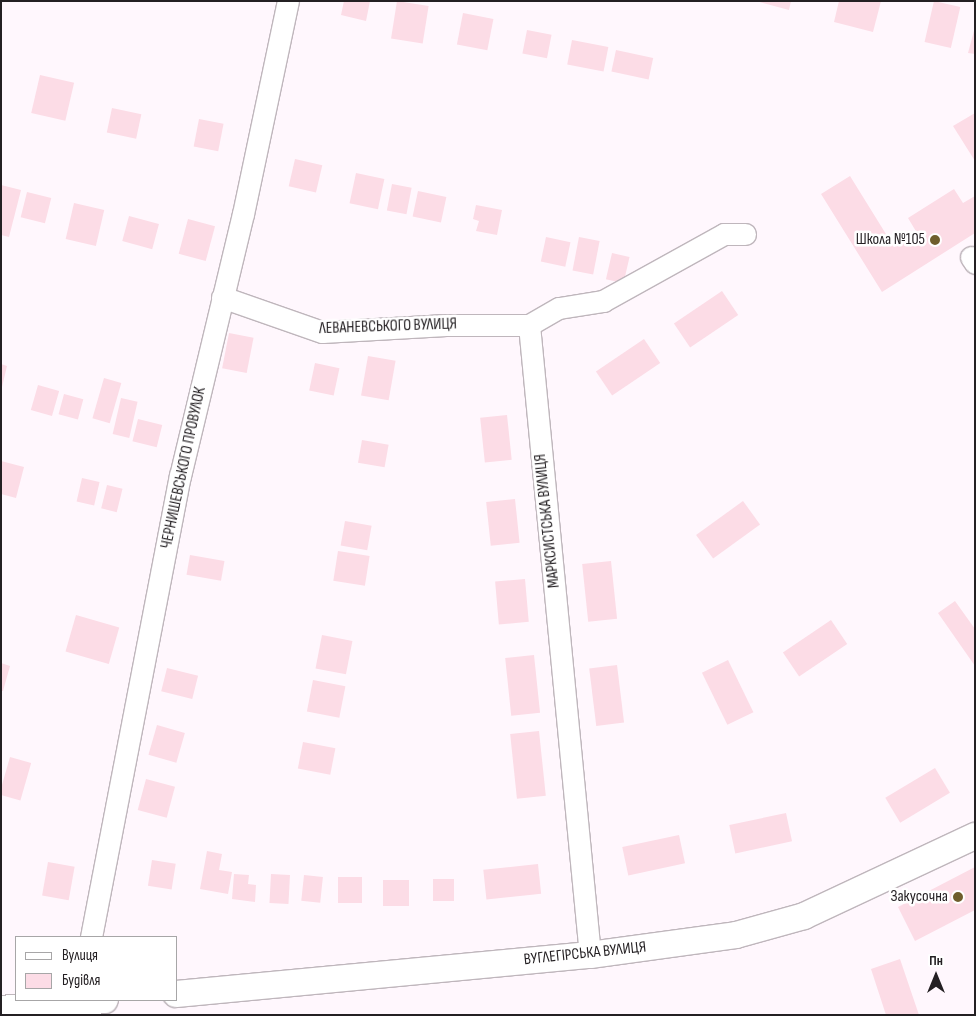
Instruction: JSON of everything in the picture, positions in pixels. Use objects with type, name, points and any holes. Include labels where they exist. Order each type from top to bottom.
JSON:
[{"type":"street","name":"ЧЕРНИШЕВСЬКОГО ПРОВУЛОК","points":[[91,936],[180,476],[288,1]]},
{"type":"street","points":[[529,325],[559,308],[603,301],[724,234],[745,234]]},
{"type":"street","name":"ЛЕВАНЕВСЬКОГО ВУЛИЦЯ","points":[[222,297],[322,332],[446,325],[529,325]]},
{"type":"street","name":"МАРКСИСТСЬКА ВУЛИЦЯ","points":[[529,325],[590,955]]},
{"type":"street","name":"ВУГЛЕГІРСЬКА ВУЛИЦЯ","points":[[178,994],[590,955],[736,935],[804,916],[975,836]]},
{"type":"street","points":[[1,1009],[78,1001]]},
{"type":"building","points":[[344,1],[370,1],[366,21],[341,15]]},
{"type":"building","points":[[397,1],[429,6],[423,44],[391,39]]},
{"type":"building","points":[[756,1],[791,1],[789,10]]},
{"type":"building","points":[[839,1],[881,1],[873,32],[834,22]]},
{"type":"building","points":[[934,1],[960,7],[951,48],[925,42]]},
{"type":"building","points":[[463,13],[493,19],[487,50],[457,44]]},
{"type":"building","points":[[975,27],[975,54],[968,53]]},
{"type":"building","points":[[527,30],[552,35],[547,58],[522,54]]},
{"type":"building","points":[[572,40],[608,47],[604,72],[567,65]]},
{"type":"building","points":[[616,50],[653,58],[649,79],[611,72]]},
{"type":"building","points":[[40,75],[74,83],[65,121],[31,113]]},
{"type":"building","points":[[112,108],[141,114],[136,139],[107,132]]},
{"type":"building","points":[[975,113],[975,161],[953,126]]},
{"type":"building","points":[[199,119],[224,124],[218,151],[194,146]]},
{"type":"building","points":[[295,159],[322,165],[316,193],[289,186]]},
{"type":"building","points":[[356,173],[384,179],[378,209],[350,203]]},
{"type":"building","name":"Школа №105","points":[[850,176],[894,247],[917,233],[908,218],[954,189],[963,203],[975,196],[975,233],[882,292],[821,194]]},
{"type":"building","points":[[392,184],[412,188],[406,214],[387,211]]},
{"type":"building","points":[[1,185],[21,190],[9,237],[1,235]]},
{"type":"building","points":[[418,191],[446,197],[441,222],[413,216]]},
{"type":"building","points":[[27,192],[51,198],[45,223],[21,217]]},
{"type":"building","points":[[74,203],[104,210],[96,246],[66,239]]},
{"type":"building","points":[[476,205],[502,210],[497,235],[476,231],[479,221],[473,219]]},
{"type":"building","points":[[129,216],[159,224],[152,249],[122,241]]},
{"type":"building","points":[[188,219],[215,226],[206,261],[179,254]]},
{"type":"building","points":[[546,237],[570,242],[565,267],[541,261]]},
{"type":"building","points":[[579,237],[600,241],[593,274],[573,270]]},
{"type":"building","points":[[612,253],[630,257],[623,283],[606,279]]},
{"type":"building","points":[[722,291],[738,315],[690,347],[674,323]]},
{"type":"building","points":[[229,333],[254,338],[247,373],[222,368]]},
{"type":"building","points":[[644,339],[660,363],[612,395],[596,371]]},
{"type":"building","points":[[368,356],[396,361],[389,400],[361,395]]},
{"type":"building","points":[[315,363],[339,368],[334,396],[309,390]]},
{"type":"building","points":[[1,364],[7,366],[2,387],[1,387]]},
{"type":"building","points":[[104,378],[121,383],[110,423],[92,418]]},
{"type":"building","points":[[38,385],[59,391],[52,416],[31,410]]},
{"type":"building","points":[[64,394],[83,399],[78,419],[59,414]]},
{"type":"building","points":[[121,398],[138,402],[129,438],[113,434]]},
{"type":"building","points":[[507,415],[512,460],[485,463],[480,418]]},
{"type":"building","points":[[138,419],[162,425],[157,447],[132,441]]},
{"type":"building","points":[[362,440],[389,445],[385,467],[358,463]]},
{"type":"building","points":[[1,461],[24,467],[16,498],[1,494]]},
{"type":"building","points":[[82,478],[100,482],[94,505],[77,501]]},
{"type":"building","points":[[107,485],[123,489],[117,512],[101,508]]},
{"type":"building","points":[[515,499],[520,543],[491,546],[486,502]]},
{"type":"building","points":[[743,501],[760,524],[713,559],[696,535]]},
{"type":"building","points":[[345,521],[372,526],[367,550],[341,546]]},
{"type":"building","points":[[338,551],[370,556],[365,586],[333,581]]},
{"type":"building","points":[[190,555],[224,561],[221,581],[187,575]]},
{"type":"building","points":[[611,561],[617,619],[588,622],[582,564]]},
{"type":"building","points":[[525,579],[529,622],[499,624],[495,582]]},
{"type":"building","points":[[955,601],[975,629],[975,666],[938,613]]},
{"type":"building","points":[[76,615],[119,627],[109,664],[66,652]]},
{"type":"building","points":[[831,620],[847,644],[799,676],[783,652]]},
{"type":"building","points":[[322,635],[352,641],[346,674],[316,668]]},
{"type":"building","points":[[534,655],[540,713],[511,716],[505,658]]},
{"type":"building","points":[[728,660],[753,712],[727,725],[702,673]]},
{"type":"building","points":[[1,663],[10,666],[3,691],[1,691]]},
{"type":"building","points":[[617,665],[624,723],[596,726],[589,668]]},
{"type":"building","points":[[167,668],[198,676],[192,699],[161,691]]},
{"type":"building","points":[[313,680],[345,686],[339,718],[307,711]]},
{"type":"building","points":[[157,725],[185,733],[176,763],[148,755]]},
{"type":"building","points":[[539,731],[546,796],[517,799],[510,734]]},
{"type":"building","points":[[303,742],[335,748],[330,775],[298,769]]},
{"type":"building","points":[[10,757],[31,763],[20,801],[1,795],[1,788]]},
{"type":"building","points":[[935,768],[950,793],[900,823],[885,798]]},
{"type":"building","points":[[146,779],[175,787],[167,818],[138,810]]},
{"type":"building","points":[[786,813],[792,841],[735,853],[729,825]]},
{"type":"building","points":[[679,835],[685,863],[628,875],[622,847]]},
{"type":"building","points":[[207,851],[222,854],[219,870],[232,872],[228,894],[200,889]]},
{"type":"building","points":[[152,860],[176,864],[172,889],[148,886]]},
{"type":"building","points":[[48,862],[75,867],[69,900],[42,895]]},
{"type":"building","points":[[538,864],[541,894],[486,900],[483,870]]},
{"type":"building","points":[[975,867],[975,910],[915,941],[898,907]]},
{"type":"building","points":[[234,874],[249,875],[248,884],[256,885],[255,902],[232,899]]},
{"type":"building","points":[[271,874],[290,875],[288,904],[269,903]]},
{"type":"building","points":[[304,875],[323,877],[320,903],[301,901]]},
{"type":"building","points":[[338,877],[362,877],[362,903],[338,903]]},
{"type":"building","points":[[433,879],[454,879],[454,901],[433,901]]},
{"type":"building","points":[[383,880],[409,880],[409,906],[383,906]]},
{"type":"building","points":[[900,959],[919,1015],[886,1015],[871,969]]},
{"type":"place","name":"Школа №105","points":[[935,240]]},
{"type":"place","name":"Закусочна","points":[[958,897]]}]
